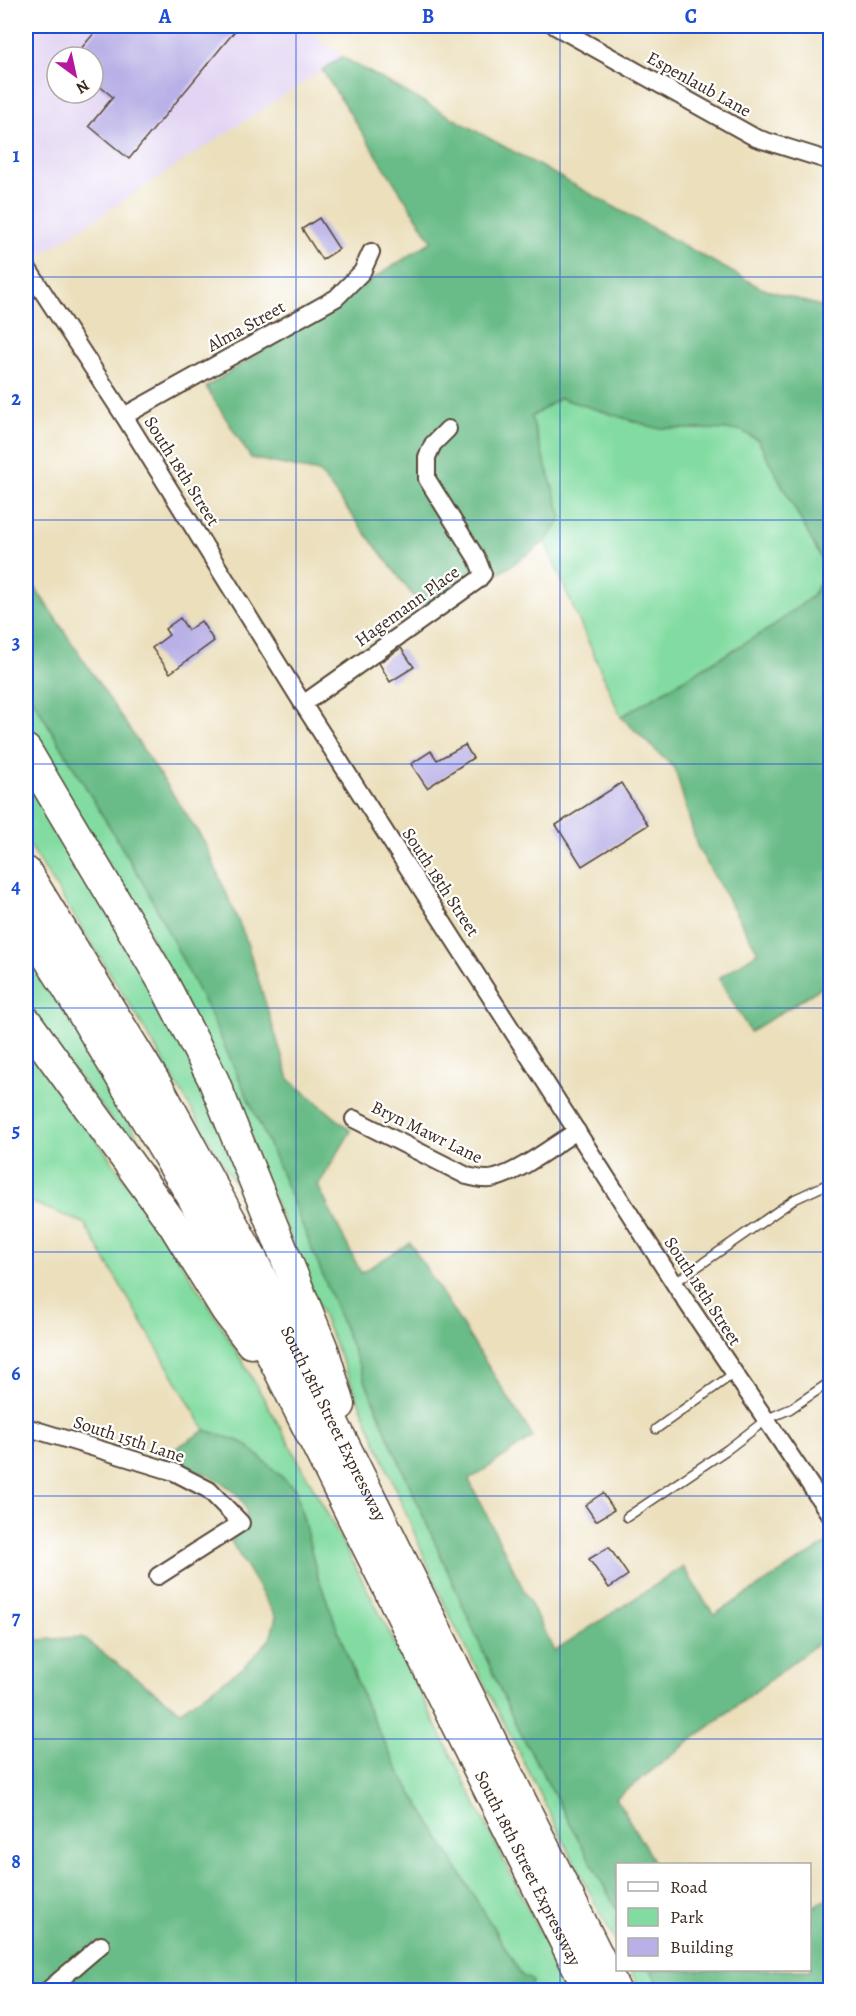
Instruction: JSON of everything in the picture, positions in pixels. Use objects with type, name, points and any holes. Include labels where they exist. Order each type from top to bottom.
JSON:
[{"type":"highway","points":[[26,750],[162,980],[213,1079],[324,1352],[366,1491]]},
{"type":"highway","name":"South 18th Street Expressway","points":[[26,872],[161,1092],[252,1259],[615,1990]]},
{"type":"highway","name":"South 18th Street Expressway","points":[[26,922],[193,1198],[589,1990]]},
{"type":"highway","points":[[26,1021],[173,1224],[226,1310],[291,1392]]},
{"type":"street","name":"Espenlaub Lane","points":[[555,26],[756,138],[831,161]]},
{"type":"street","name":"Alma Street","points":[[124,416],[336,298],[362,272],[371,252]]},
{"type":"street","name":"South 18th Street","points":[[26,266],[124,416],[303,704],[674,1283],[733,1374],[767,1419],[831,1515]]},
{"type":"street","name":"Hagemann Place","points":[[303,704],[478,580],[483,574],[477,559],[427,479],[427,457],[433,444],[448,429]]},
{"type":"street","name":"Bryn Mawr Lane","points":[[354,1119],[467,1176],[480,1179],[494,1179],[511,1172],[577,1131]]},
{"type":"street","name":"South 15th Lane","points":[[26,1427],[174,1472],[209,1490],[241,1523],[158,1576]]},
{"type":"street","points":[[48,1990],[101,1945]]},
{"type":"lane","points":[[674,1283],[795,1199],[831,1183]]},
{"type":"lane","points":[[656,1429],[733,1374]]},
{"type":"lane","points":[[627,1517],[728,1449],[767,1419],[790,1409],[831,1382]]},
{"type":"shaded area","points":[[26,26],[304,26],[342,57],[33,260],[26,248]]},
{"type":"green space","points":[[342,57],[761,288],[830,309],[830,982],[750,1032],[719,978],[758,952],[697,846],[675,769],[621,717],[772,627],[811,597],[822,581],[826,567],[758,440],[740,430],[656,428],[560,398],[531,417],[562,518],[545,542],[433,619],[319,472],[251,458],[206,387],[432,241],[322,70]]},
{"type":"green space","points":[[560,398],[656,428],[740,430],[758,440],[826,567],[822,581],[811,597],[772,627],[621,717],[545,542],[562,518],[531,417]]},
{"type":"green space","points":[[26,574],[204,841],[245,937],[289,1079],[351,1131],[318,1186],[361,1273],[410,1243],[533,1437],[469,1480],[554,1651],[683,1567],[714,1615],[830,1541],[830,1634],[616,1798],[654,1863],[616,1863],[616,1908],[513,1719],[387,1434],[275,1158],[210,1014],[145,886],[26,688]]},
{"type":"green space","points":[[26,688],[145,886],[210,1014],[275,1158],[387,1434],[513,1719],[616,1908],[616,1944],[446,1608],[218,1067],[144,923],[26,730]]},
{"type":"green space","points":[[26,766],[168,1006],[262,1230],[138,1018],[26,839]]},
{"type":"green space","points":[[26,949],[94,1059],[172,1198],[26,1009]]},
{"type":"green space","points":[[26,1041],[127,1182],[175,1254],[222,1327],[269,1408],[401,1655],[569,1990],[529,1990],[533,1981],[522,1976],[397,1768],[365,1703],[317,1574],[296,1490],[245,1444],[205,1430],[84,1223],[26,1200]]},
{"type":"green space","points":[[205,1430],[244,1443],[296,1490],[317,1574],[365,1703],[397,1768],[522,1976],[533,1981],[529,1990],[26,1990],[26,1638],[39,1640],[82,1637],[180,1711],[244,1667],[270,1639],[276,1617],[231,1541],[247,1524],[244,1505],[239,1496],[220,1481],[162,1457]]},
{"type":"green space","points":[[830,1898],[830,1990],[662,1990],[652,1971],[811,1971],[811,1908]]},
{"type":"green space","points":[[631,1971],[652,1971],[662,1990],[641,1990]]},
{"type":"building","points":[[100,26],[239,26],[129,159],[89,126],[113,97],[105,91],[105,45],[84,45]]},
{"type":"building","points":[[319,218],[339,249],[322,260],[302,229]]},
{"type":"building","points":[[180,618],[188,630],[201,621],[214,641],[170,673],[152,648],[169,635],[165,629]]},
{"type":"building","points":[[401,648],[414,667],[390,682],[379,663]]},
{"type":"building","points":[[465,745],[473,758],[427,788],[411,764],[431,751],[437,760]]},
{"type":"building","points":[[621,783],[648,825],[582,866],[556,825]]},
{"type":"building","points":[[603,1493],[614,1510],[596,1521],[585,1505]]},
{"type":"building","points":[[609,1547],[628,1575],[609,1588],[589,1559]]}]
